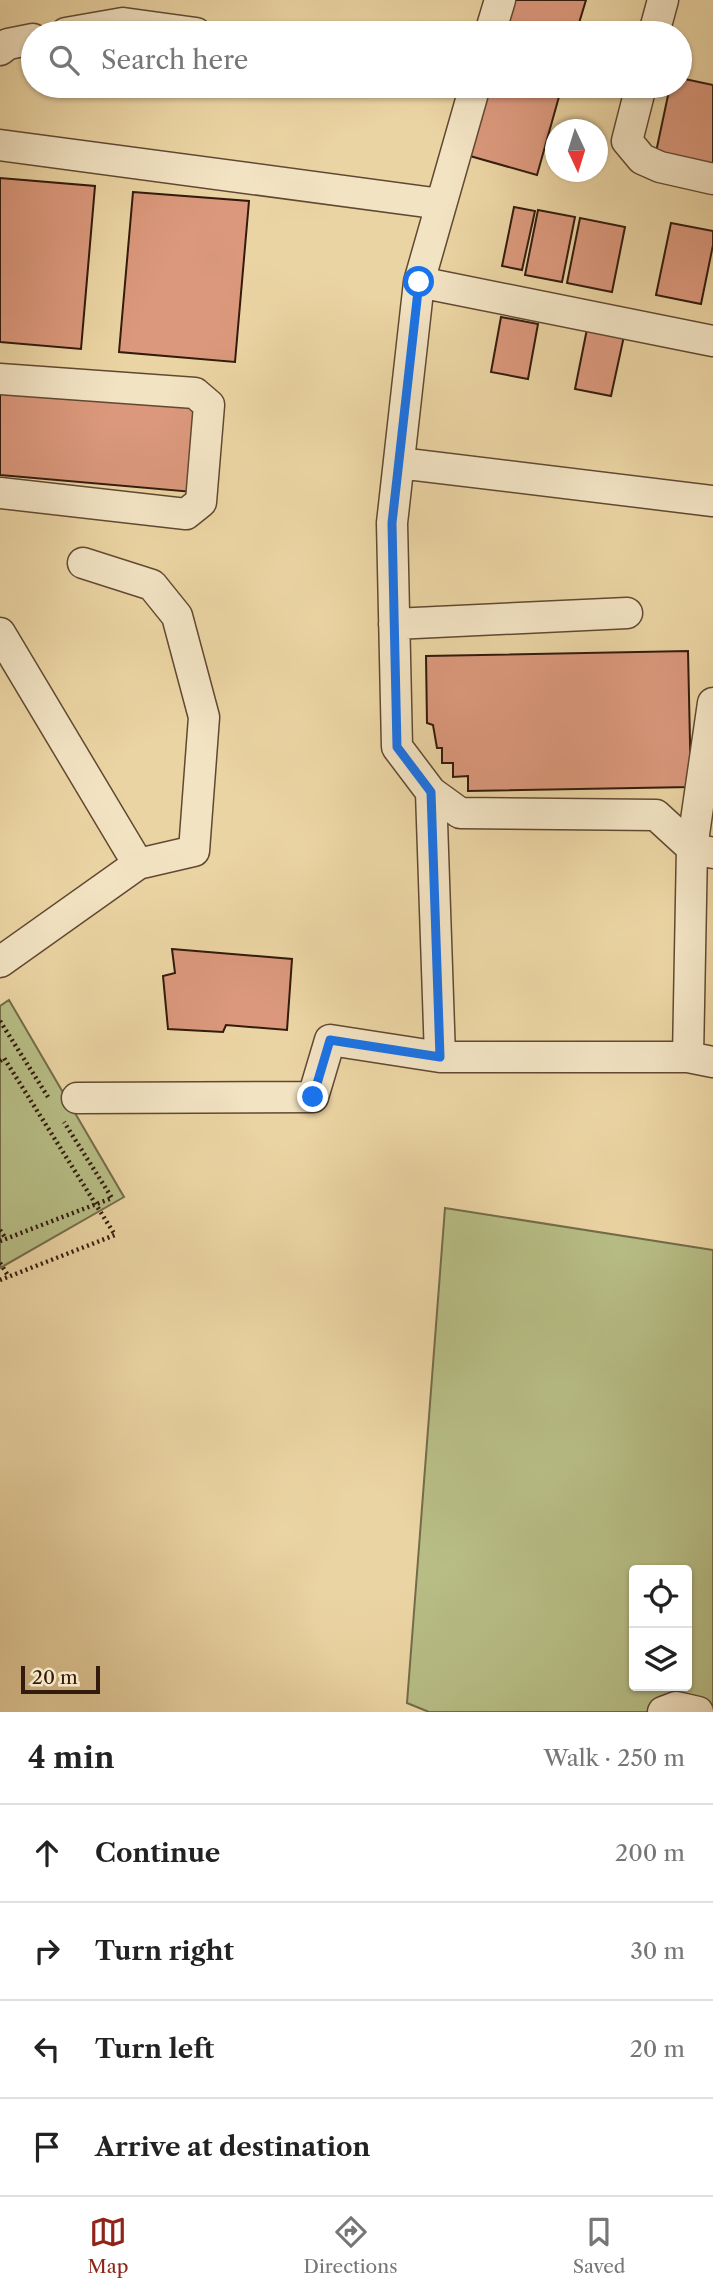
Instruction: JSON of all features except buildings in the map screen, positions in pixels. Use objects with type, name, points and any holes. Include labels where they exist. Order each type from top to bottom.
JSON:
[{"type":"street","points":[[494,21],[500,0]]},
{"type":"street","points":[[472,98],[419,282],[392,523],[397,747],[431,792],[460,813],[656,815],[702,851]]},
{"type":"street","points":[[638,98],[627,141],[642,159],[660,167],[713,179]]},
{"type":"street","points":[[0,145],[441,204]]},
{"type":"street","points":[[419,282],[713,341]]},
{"type":"street","points":[[0,379],[195,393],[209,405],[201,502],[186,513],[0,493]]},
{"type":"street","points":[[399,463],[713,501]]},
{"type":"street","points":[[0,962],[138,864],[194,851],[204,717],[177,616],[152,585],[83,563]]},
{"type":"street","points":[[394,624],[627,613]]},
{"type":"street","points":[[0,633],[138,864]]},
{"type":"street","points":[[63,1105],[313,1097],[330,1040],[440,1057],[701,1060],[702,851],[713,702]]},
{"type":"street","points":[[431,792],[440,1057]]},
{"type":"street","points":[[663,1712],[676,1707],[698,1712]]},
{"type":"path","points":[[0,1021],[63,1105],[111,1198],[3,1240],[0,1230]]},
{"type":"path","points":[[0,1061],[4,1058],[115,1235],[0,1280]]},
{"type":"path","points":[[0,1264],[9,1277]]},
{"type":"green space","points":[[9,1000],[124,1197],[0,1268],[0,1006]]},
{"type":"green space","points":[[445,1208],[713,1250],[713,1712],[429,1712],[407,1703]]},
{"type":"route","points":[[313,1097],[330,1040],[440,1057],[431,792],[397,747],[392,523],[419,282]]}]
